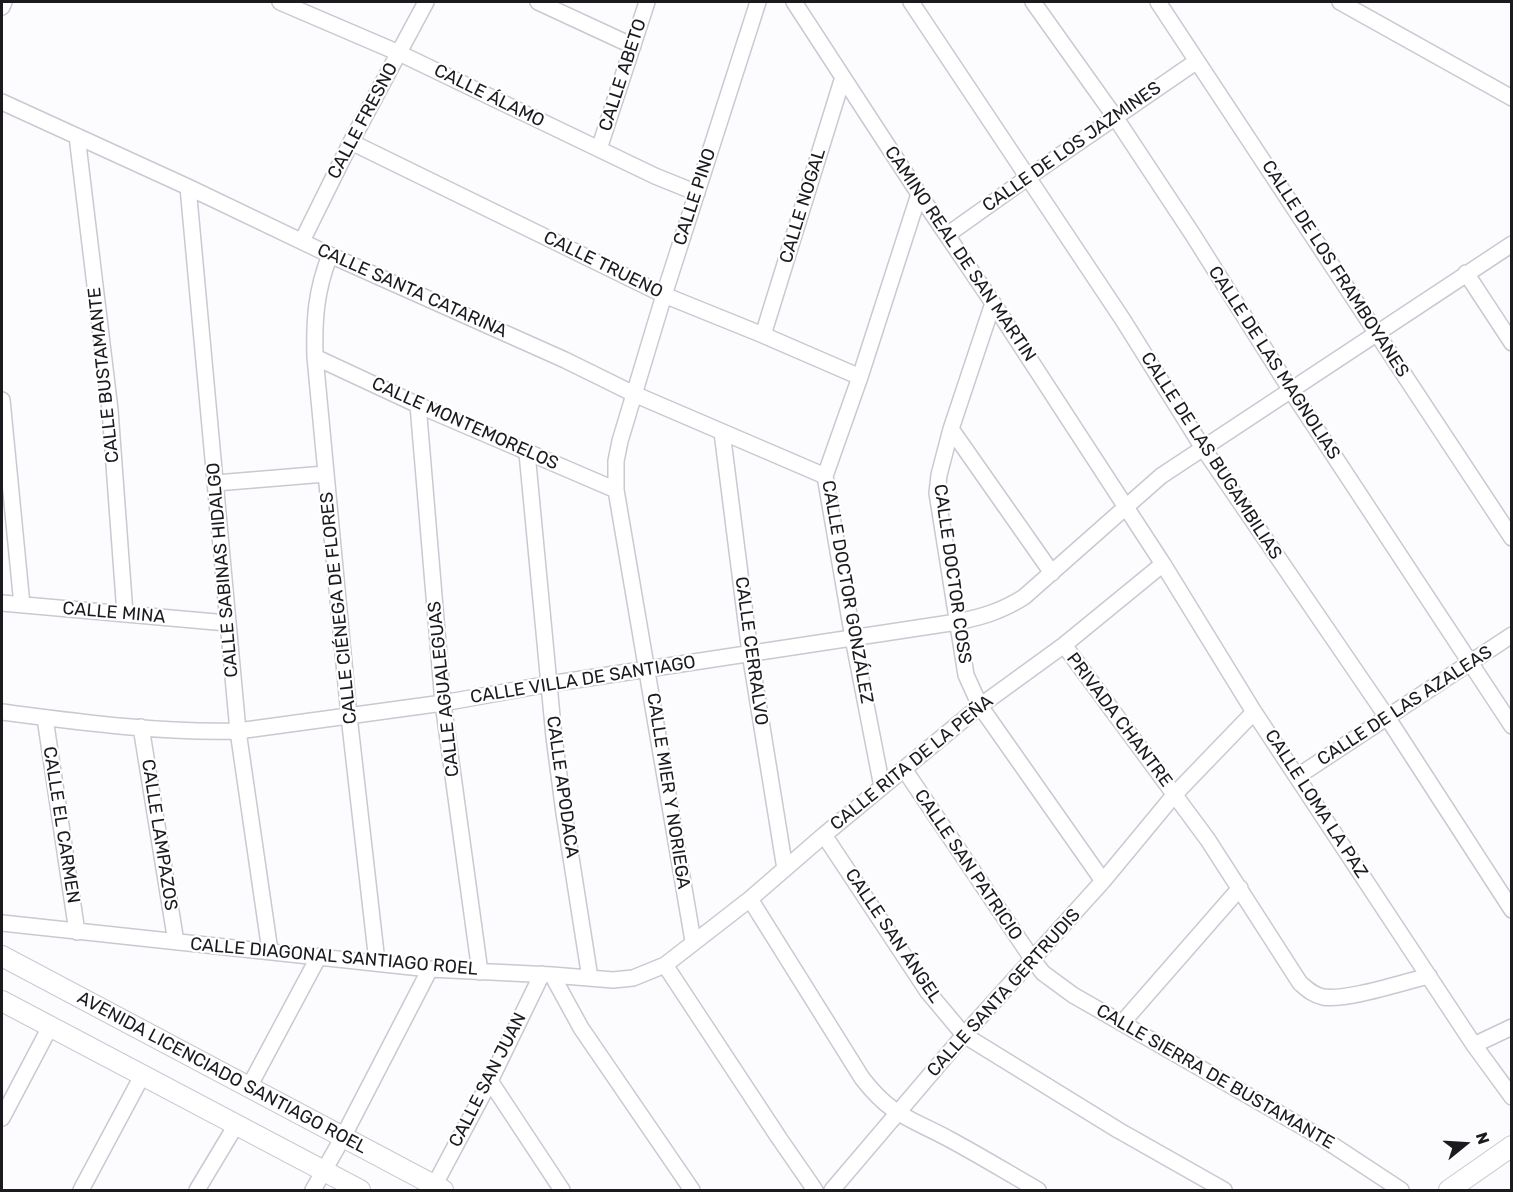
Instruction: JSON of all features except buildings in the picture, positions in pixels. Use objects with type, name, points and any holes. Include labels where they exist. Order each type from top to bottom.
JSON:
[{"type":"street","points":[[2,7],[4,2]]},
{"type":"street","name":"CALLE ÁLAMO","points":[[279,2],[399,52],[655,177],[697,193]]},
{"type":"street","name":"CALLE FRESNO","points":[[302,242],[351,142],[426,2]]},
{"type":"street","name":"CALLE ABETO","points":[[599,149],[647,2]]},
{"type":"street","name":"CALLE PINO","points":[[634,394],[758,2]]},
{"type":"street","name":"CAMINO REAL DE SAN MARTIN","points":[[794,2],[1126,507]]},
{"type":"street","name":"CALLE DE LAS BUGAMBILIAS","points":[[911,2],[1123,320],[1203,448],[1387,717],[1512,910]]},
{"type":"street","name":"CALLE DE LAS MAGNOLIAS","points":[[1034,2],[1115,117],[1193,235],[1290,389],[1512,726]]},
{"type":"street","name":"CALLE DE LOS FRAMBOYANES","points":[[1158,2],[1512,538]]},
{"type":"street","points":[[1340,2],[1512,98]]},
{"type":"street","points":[[543,3],[633,46]]},
{"type":"street","name":"CALLE DE LOS JAZMINES","points":[[947,235],[1197,61]]},
{"type":"street","name":"CALLE NOGAL","points":[[763,335],[843,77]]},
{"type":"street","name":"CALLE SANTA CATARINA","points":[[2,102],[330,255],[565,360],[634,394],[825,476]]},
{"type":"street","name":"CALLE BUSTAMANTE","points":[[77,136],[110,410],[125,614]]},
{"type":"street","name":"CALLE TRUENO","points":[[351,142],[664,295],[860,377]]},
{"type":"street","name":"CALLE SABINAS HIDALGO","points":[[188,187],[238,730],[270,951]]},
{"type":"street","name":"CALLE DOCTOR GONZÁLEZ","points":[[882,787],[825,476],[860,377],[919,194]]},
{"type":"street","name":"CALLE VILLA DE SANTIAGO","points":[[2,712],[141,727],[209,731],[238,730],[443,703],[549,684],[957,622],[989,615],[1024,597],[1161,476],[1512,244]]},
{"type":"street","name":"CALLE CIÉNEGA DE FLORES","points":[[330,255],[316,304],[315,357],[349,716],[377,962]]},
{"type":"street","points":[[1466,273],[1512,343]]},
{"type":"street","name":"CALLE DOCTOR COSS","points":[[993,303],[951,429],[939,475],[937,493],[966,675],[981,706],[1102,881]]},
{"type":"street","name":"CALLE MONTEMORELOS","points":[[315,357],[418,405],[616,490]]},
{"type":"street","name":"CALLE MIER Y NORIEGA","points":[[634,394],[616,461],[616,490],[693,941]]},
{"type":"street","points":[[2,400],[22,606]]},
{"type":"street","name":"CALLE AGUALEGUAS","points":[[418,405],[443,703],[480,972]]},
{"type":"street","points":[[951,429],[1052,573]]},
{"type":"street","name":"CALLE CERRALVO","points":[[722,432],[750,653],[785,869]]},
{"type":"street","name":"CALLE APODACA","points":[[527,453],[564,813],[590,978]]},
{"type":"street","points":[[216,483],[325,474]]},
{"type":"street","name":"CALLE LOMA LA PAZ","points":[[1126,507],[1254,712],[1474,1045],[1512,1097]]},
{"type":"street","name":"CALLE RITA DE LA PEÑA","points":[[665,965],[750,899],[824,834],[981,706],[1064,645],[1163,564]]},
{"type":"street","name":"CALLE MINA","points":[[2,603],[227,623]]},
{"type":"street","name":"CALLE DE LAS AZALEAS","points":[[1298,776],[1512,635]]},
{"type":"street","name":"PRIVADA CHANTRE","points":[[1064,645],[1175,794],[1240,888],[1300,983],[1311,993],[1324,997],[1342,997],[1429,976]]},
{"type":"street","name":"CALLE SANTA GERTRUDIS","points":[[840,1188],[897,1114],[964,1035],[1033,960],[1175,794],[1254,712]]},
{"type":"street","name":"CALLE EL CARMEN","points":[[45,718],[77,932]]},
{"type":"street","name":"CALLE LAMPAZOS","points":[[141,727],[176,942]]},
{"type":"street","name":"CALLE SAN PATRICIO","points":[[904,769],[1033,960]]},
{"type":"street","name":"CALLE SAN ÁNGEL","points":[[824,834],[928,992],[964,1035],[1108,1124],[1224,1191]]},
{"type":"street","points":[[1122,1023],[1240,888]]},
{"type":"street","points":[[750,899],[862,1078],[882,1102],[897,1114],[949,1139],[1038,1191]]},
{"type":"street","name":"CALLE DIAGONAL SANTIAGO ROEL","points":[[2,923],[430,969],[547,974],[613,980],[633,978],[665,965]]},
{"type":"street","name":"AVENIDA LICENCIADO SANTIAGO ROEL","points":[[2,956],[439,1188]]},
{"type":"street","points":[[249,1087],[320,956]]},
{"type":"street","name":"CALLE SIERRA DE BUSTAMANTE","points":[[1033,960],[1056,984],[1322,1138],[1401,1191]]},
{"type":"street","points":[[665,965],[815,1191]]},
{"type":"street","points":[[313,1191],[430,969]]},
{"type":"street","points":[[547,974],[692,1191]]},
{"type":"street","name":"CALLE SAN JUAN","points":[[439,1188],[490,1081],[547,974]]},
{"type":"street","points":[[2,1000],[360,1191]]},
{"type":"street","points":[[2,1118],[50,1027]]},
{"type":"street","points":[[1474,1045],[1512,1027]]},
{"type":"street","points":[[81,1191],[142,1076]]},
{"type":"street","points":[[490,1081],[562,1191]]},
{"type":"street","points":[[197,1191],[236,1125]]},
{"type":"street","points":[[1457,1188],[1512,1146]]}]
